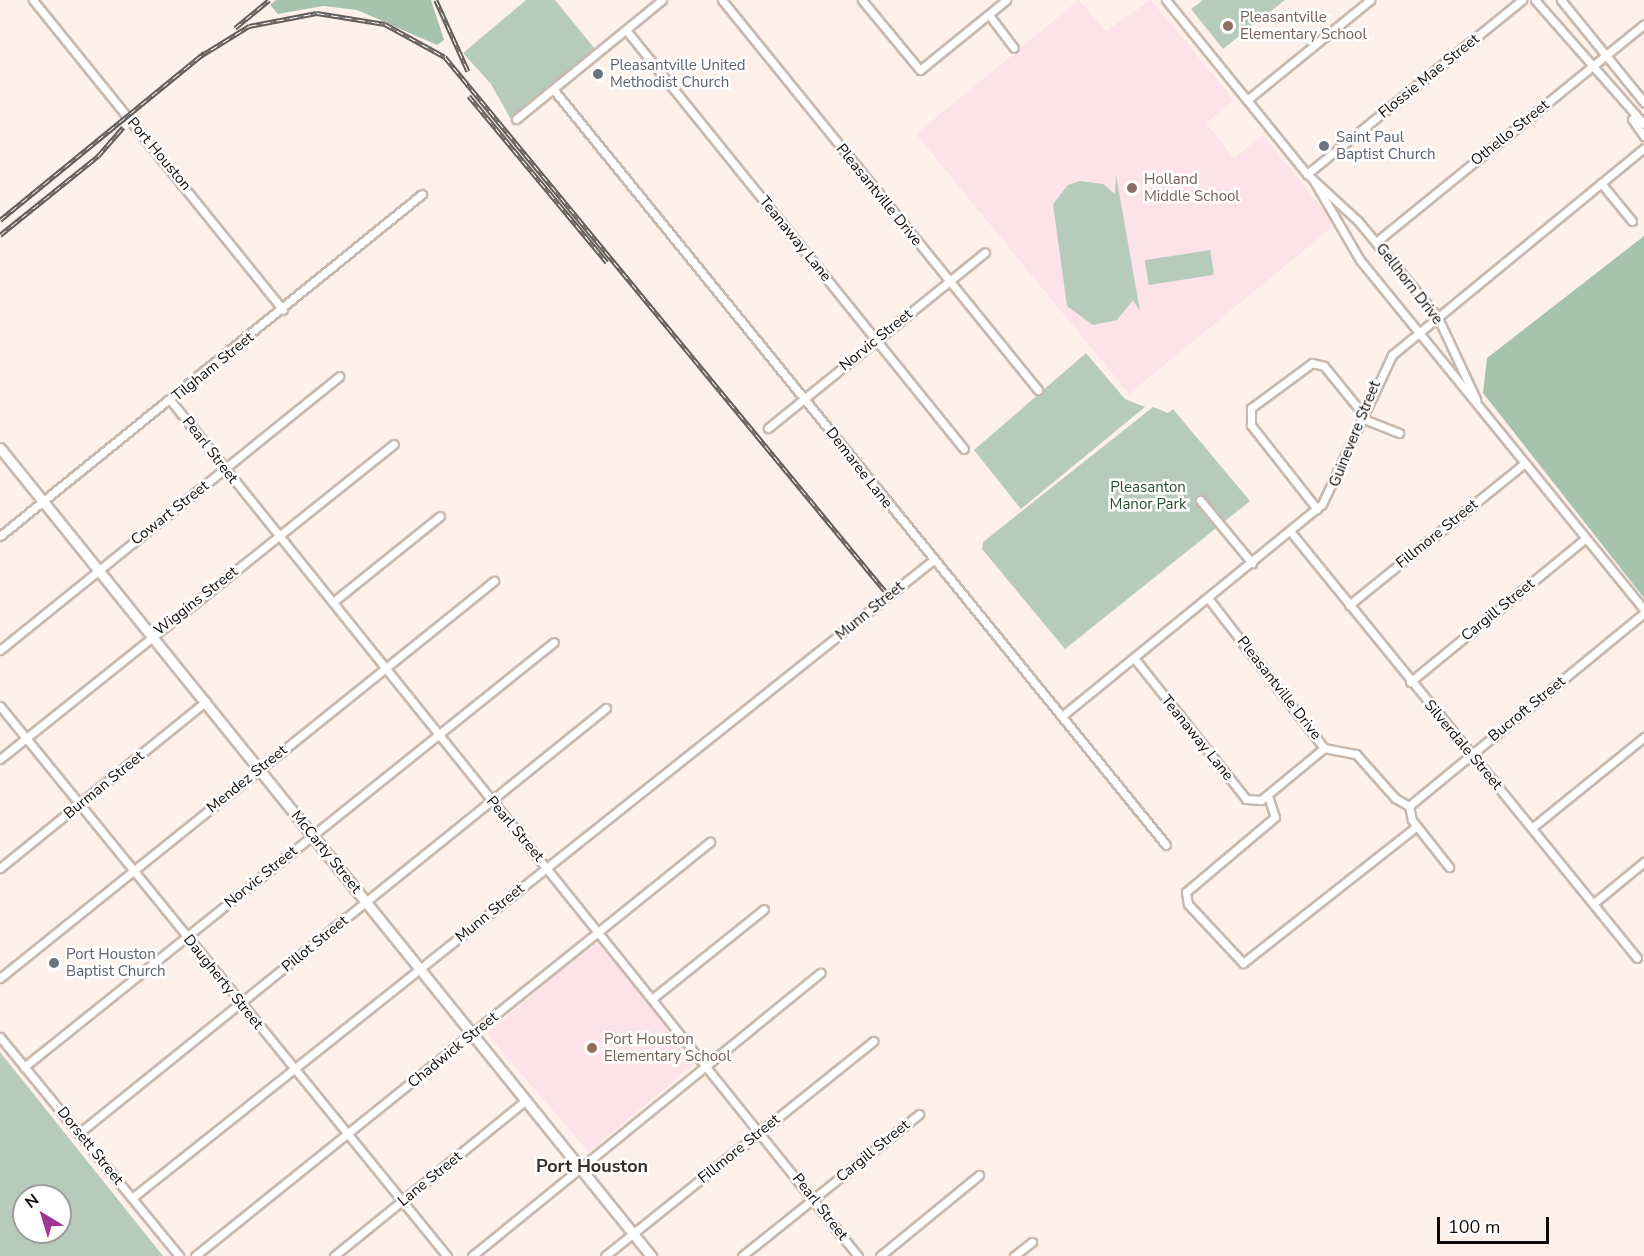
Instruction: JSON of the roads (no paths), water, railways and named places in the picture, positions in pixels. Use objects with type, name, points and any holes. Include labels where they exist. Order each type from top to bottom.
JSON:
[{"type":"main road","name":"McCarty Street","points":[[0,448],[99,568],[651,1256]]},
{"type":"street","name":"Port Houston","points":[[33,0],[283,310]]},
{"type":"street","points":[[516,119],[662,0]]},
{"type":"street","name":"Pleasantville Drive","points":[[722,0],[1038,390]]},
{"type":"street","points":[[862,0],[920,70],[1006,0]]},
{"type":"street","name":"Gellhorn Drive","points":[[1166,0],[1307,174],[1376,242],[1437,316],[1477,404]]},
{"type":"street","points":[[1247,100],[1370,0]]},
{"type":"street","name":"Flossie Mae Street","points":[[1307,174],[1522,0]]},
{"type":"street","points":[[1535,0],[1624,106],[1644,136]]},
{"type":"street","points":[[1561,0],[1644,102]]},
{"type":"street","points":[[988,15],[1014,48]]},
{"type":"street","name":"Othello Street","points":[[1376,242],[1644,24]]},
{"type":"street","name":"Teanaway Lane","points":[[626,30],[964,448]]},
{"type":"street","name":"Demaree Lane","points":[[554,89],[932,561],[1166,845]]},
{"type":"street","points":[[1624,106],[1644,124]]},
{"type":"street","name":"Guinevere Street","points":[[1062,716],[1317,509],[1333,488],[1385,364],[1437,316],[1644,148]]},
{"type":"street","name":"Gellhorn Drive","points":[[1314,181],[1360,260],[1644,611]]},
{"type":"street","points":[[1601,183],[1632,222]]},
{"type":"street","name":"Tilgham Street","points":[[0,536],[171,401],[422,194]]},
{"type":"street","name":"Norvic Street","points":[[768,428],[986,252]]},
{"type":"street","points":[[1317,509],[1251,425],[1250,411],[1304,364],[1315,363],[1362,416],[1399,433]]},
{"type":"street","name":"Cowart Street","points":[[0,650],[339,376]]},
{"type":"street","name":"Pearl Street","points":[[171,401],[858,1256]]},
{"type":"street","name":"Wiggins Street","points":[[0,759],[152,635],[394,444]]},
{"type":"street","name":"Fillmore Street","points":[[1349,605],[1525,463]]},
{"type":"street","points":[[1200,500],[1252,563]]},
{"type":"street","points":[[333,602],[440,516]]},
{"type":"street","name":"Silverdale Street","points":[[1290,531],[1410,682],[1533,827],[1637,958]]},
{"type":"street","name":"Cargill Street","points":[[1410,682],[1586,538]]},
{"type":"street","name":"Munn Street","points":[[132,1198],[296,1071],[547,867],[932,561]]},
{"type":"street","name":"Mendez Street","points":[[0,978],[494,580]]},
{"type":"street","name":"Pleasantville Drive","points":[[1208,598],[1324,748],[1356,754],[1395,798],[1409,806],[1417,826],[1449,867]]},
{"type":"street","name":"Bucroft Street","points":[[1409,806],[1644,611]]},
{"type":"street","name":"Norvic Street","points":[[24,1067],[554,642]]},
{"type":"street","name":"Teanaway Lane","points":[[1134,658],[1246,799],[1257,802],[1268,796]]},
{"type":"street","name":"Burman Street","points":[[0,868],[206,701]]},
{"type":"street","name":"Daugherty Street","points":[[0,706],[447,1256]]},
{"type":"street","name":"Pillot Street","points":[[79,1132],[367,903],[606,708]]},
{"type":"street","points":[[1533,827],[1644,737]]},
{"type":"street","points":[[1324,748],[1268,796],[1275,817],[1186,892],[1188,904],[1243,963],[1417,826]]},
{"type":"street","name":"Chadwick Street","points":[[195,1256],[348,1136],[710,842]]},
{"type":"street","points":[[1594,903],[1644,862]]},
{"type":"street","points":[[653,998],[764,909]]},
{"type":"street","points":[[472,1256],[578,1167],[819,973]]},
{"type":"street","name":"Dorsett Street","points":[[0,1037],[179,1256]]},
{"type":"street","name":"Fillmore Street","points":[[605,1256],[873,1041]]},
{"type":"street","name":"Lane Street","points":[[334,1256],[526,1100]]},
{"type":"street","name":"Cargill Street","points":[[742,1256],[919,1114]]},
{"type":"street","points":[[880,1256],[979,1175]]},
{"type":"street","points":[[1014,1256],[1032,1242]]},
{"type":"railway","points":[[235,28],[269,0]]},
{"type":"railway","points":[[436,0],[468,71]]},
{"type":"railway","points":[[199,57],[249,26],[317,13],[385,24],[445,57],[885,591]]},
{"type":"railway","points":[[0,220],[204,53]]},
{"type":"railway","points":[[469,96],[607,262]]},
{"type":"railway","points":[[0,235],[98,156],[123,127]]},
{"type":"place","name":"Pleasantville Elementary School","points":[[1228,26]]},
{"type":"place","name":"Pleasantville United Methodist Church","points":[[598,74]]},
{"type":"place","name":"Saint Paul Baptist Church","points":[[1324,146]]},
{"type":"place","name":"Holland Middle School","points":[[1132,188]]},
{"type":"place","name":"Port Houston Baptist Church","points":[[54,963]]},
{"type":"place","name":"Port Houston Elementary School","points":[[592,1048]]},
{"type":"district","name":"Port Houston","points":[[592,1166]]},
{"type":"park label","name":"Pleasanton Manor Park","points":[[1148,496]]}]
